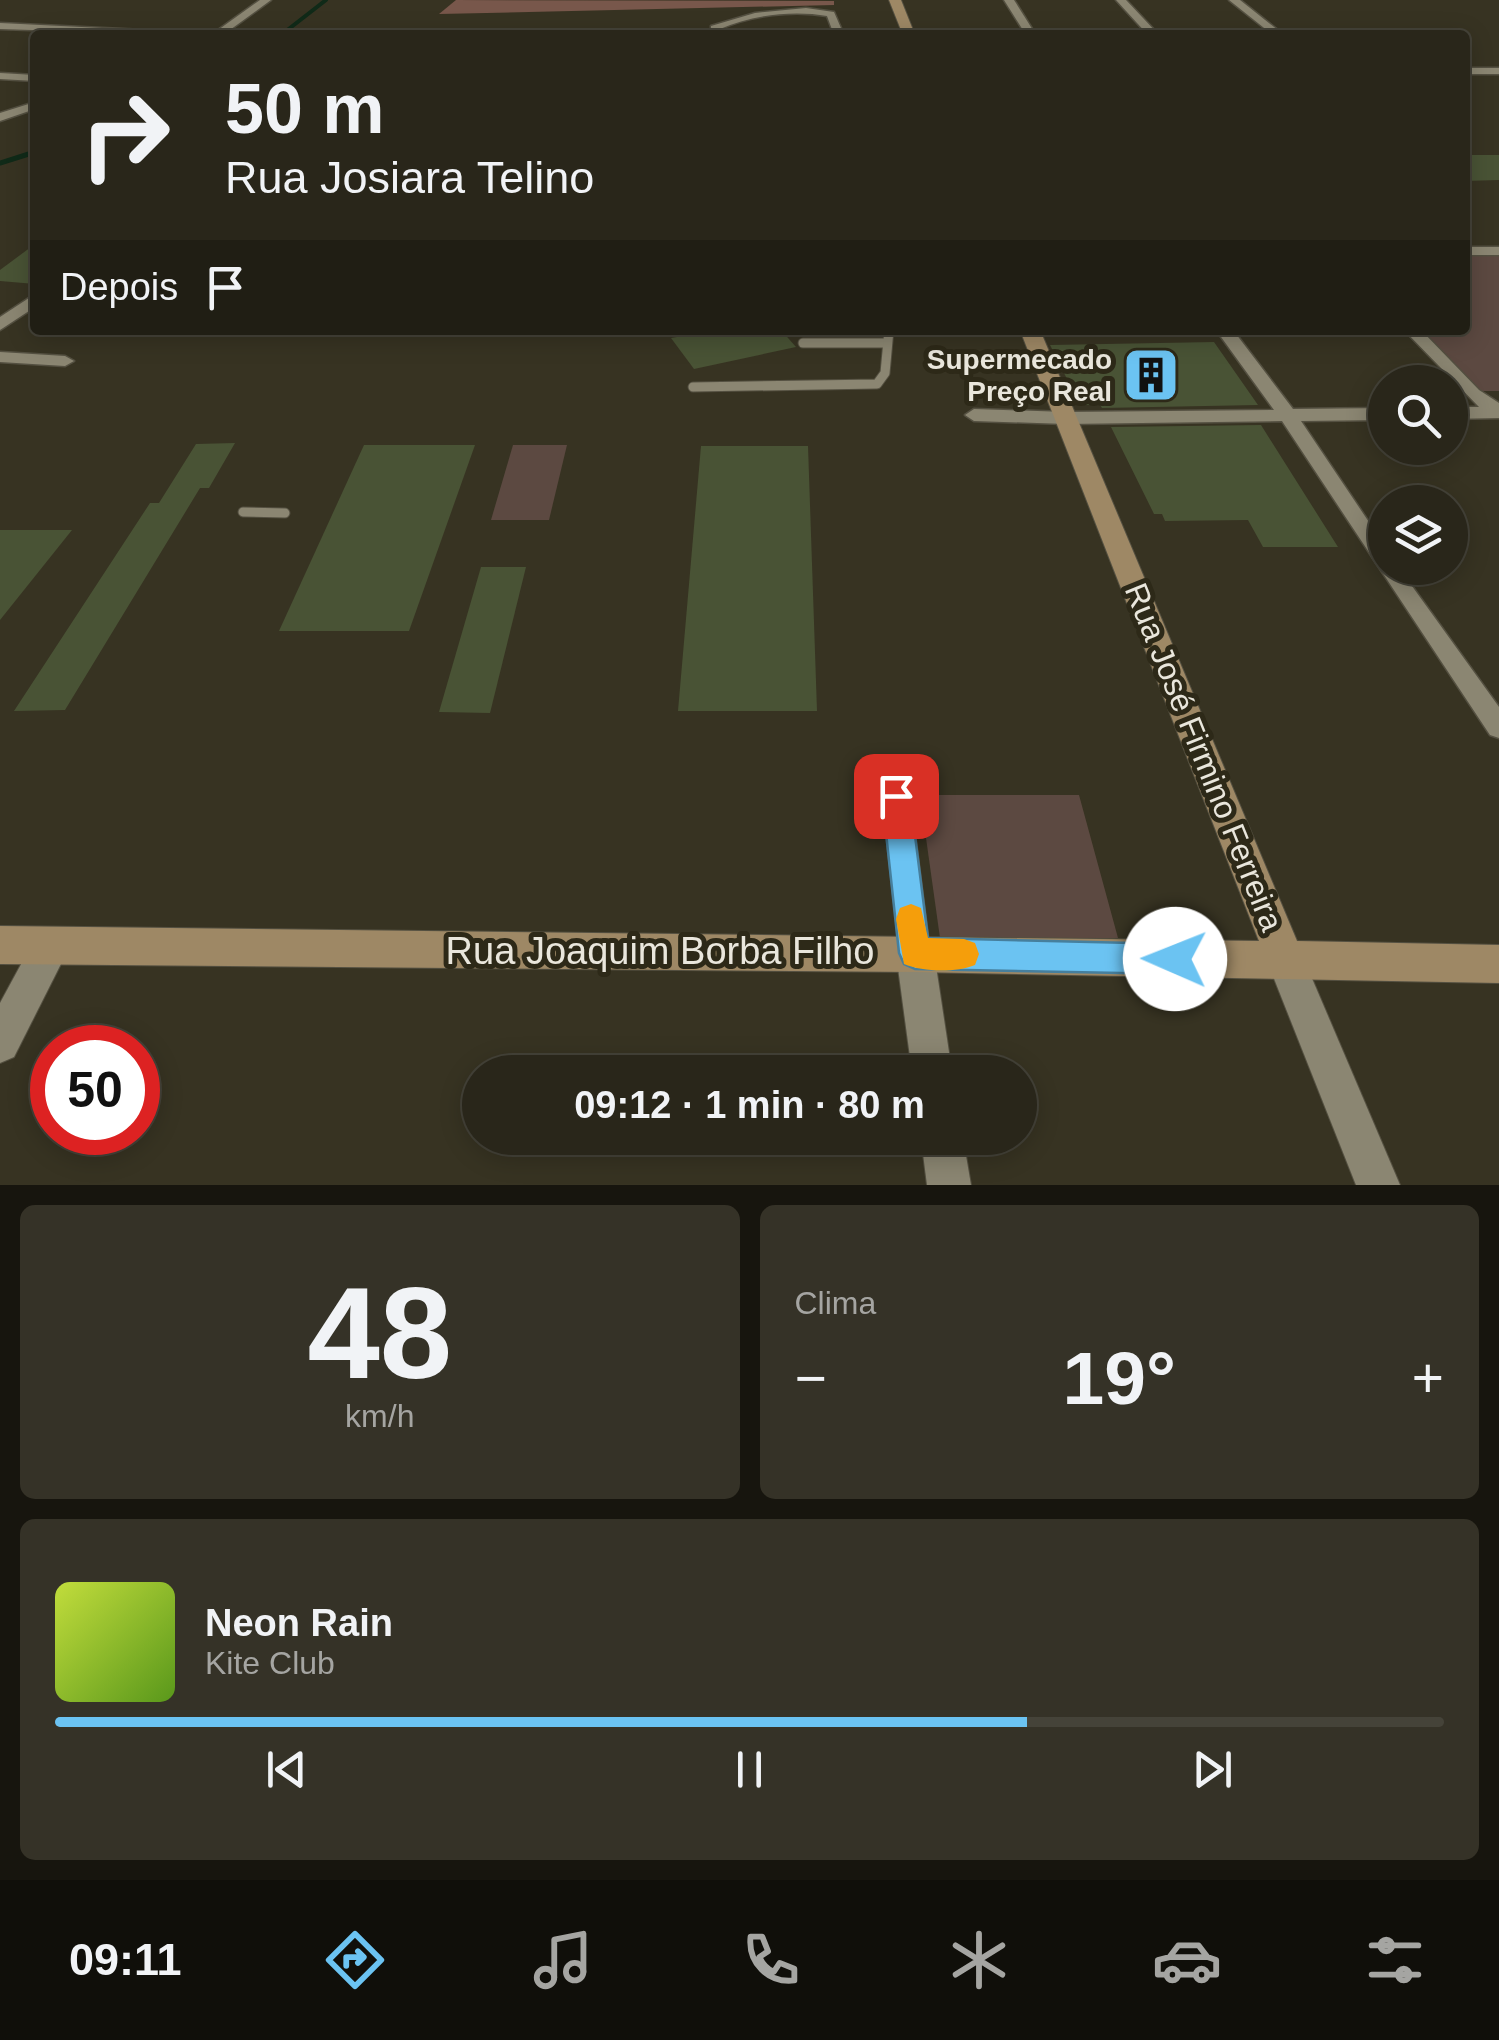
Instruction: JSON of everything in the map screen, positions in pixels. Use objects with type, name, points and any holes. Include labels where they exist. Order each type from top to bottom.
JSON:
[{"type":"main road","points":[[895,0],[907,30]]},
{"type":"main road","name":"Rua José Firmino Ferreira","points":[[1032,335],[1286,962]]},
{"type":"main road","name":"Rua Joaquim Borba Filho","points":[[0,946],[915,953],[1499,964]]},
{"type":"street","points":[[223,30],[266,0]]},
{"type":"street","points":[[1009,0],[1028,30]]},
{"type":"street","points":[[1121,0],[1149,30]]},
{"type":"street","points":[[1234,0],[1272,30]]},
{"type":"street","points":[[715,30],[730,21],[812,11],[828,12],[838,30]]},
{"type":"street","points":[[0,26],[82,30]]},
{"type":"street","points":[[1470,72],[1499,71]]},
{"type":"street","points":[[0,76],[30,78]]},
{"type":"street","points":[[0,118],[30,107]]},
{"type":"street","points":[[1470,251],[1499,251]]},
{"type":"street","points":[[0,325],[30,302]]},
{"type":"street","points":[[1228,335],[1288,416],[1368,536]]},
{"type":"street","points":[[1417,335],[1473,394],[1499,412]]},
{"type":"street","points":[[0,356],[65,361]]},
{"type":"street","points":[[1468,413],[1499,412]]},
{"type":"street","points":[[974,415],[1066,418],[1368,414]]},
{"type":"street","points":[[1401,585],[1499,727]]},
{"type":"street","points":[[896,796],[930,1055]]},
{"type":"street","points":[[0,1043],[52,946]]},
{"type":"street","name":"Rua José Firmino Ferreira","points":[[1286,962],[1378,1185]]},
{"type":"street","points":[[945,1155],[949,1185]]},
{"type":"lane","points":[[692,387],[878,384],[885,373],[888,335]]},
{"type":"lane","points":[[803,343],[887,343]]},
{"type":"lane","points":[[242,512],[285,513]]},
{"type":"shaded area","points":[[456,0],[834,1],[834,5],[439,14]]},
{"type":"shaded area","points":[[1470,255],[1499,255],[1499,391],[1474,391],[1468,384],[1468,365],[1451,365],[1425,335],[1470,335]]},
{"type":"shaded area","points":[[513,445],[567,445],[549,520],[491,520]]},
{"type":"shaded area","points":[[920,795],[1079,795],[1118,938],[940,938]]},
{"type":"building","points":[[1470,155],[1499,155],[1499,180],[1470,181]]},
{"type":"building","points":[[30,248],[30,284],[0,281],[0,270]]},
{"type":"building","points":[[785,335],[796,347],[694,369],[671,338]]},
{"type":"building","name":"Supermecado Preço Real","points":[[1214,342],[1258,405],[1080,405],[1050,345]]},
{"type":"building","points":[[1261,425],[1338,547],[1263,547],[1248,520],[1165,521],[1162,514],[1154,514],[1111,427]]},
{"type":"building","points":[[235,443],[209,488],[200,488],[65,710],[14,711],[150,503],[159,503],[196,444]]},
{"type":"building","points":[[364,445],[475,445],[409,631],[279,631]]},
{"type":"building","points":[[701,446],[808,446],[817,711],[678,711]]},
{"type":"building","points":[[0,530],[72,530],[0,620]]},
{"type":"building","points":[[481,567],[526,567],[490,713],[439,712]]},
{"type":"waterway","points":[[287,30],[326,0]]},
{"type":"waterway","points":[[0,163],[30,154]]},
{"type":"slow traffic","points":[[911,919],[915,953],[964,954]]},
{"type":"place","name":"Supermecado Preço Real","points":[[1151,375]]},
{"type":"route","points":[[896,796],[915,953],[1175,959]]}]
